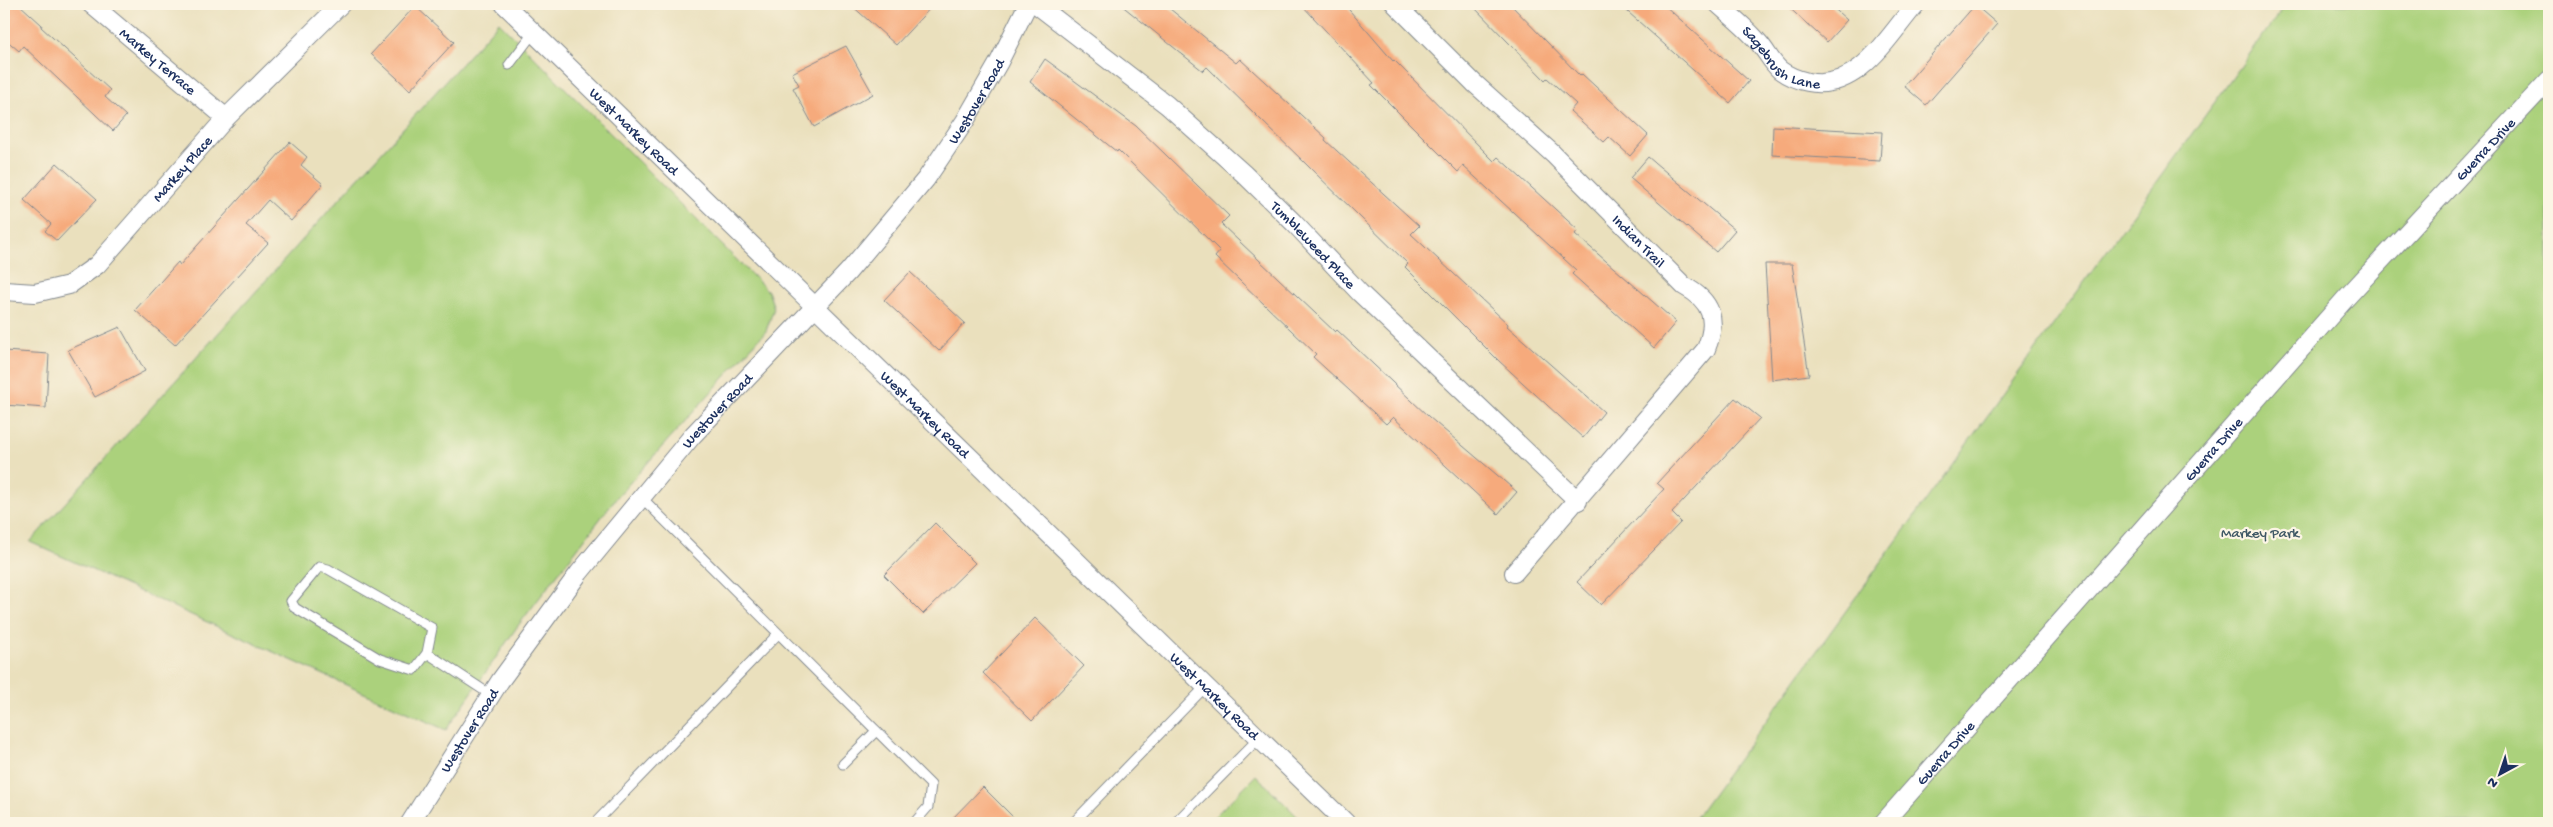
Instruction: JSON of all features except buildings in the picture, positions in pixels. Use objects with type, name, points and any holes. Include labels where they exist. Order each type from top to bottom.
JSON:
[{"type":"street","name":"Markey Terrace","points":[[90,4],[226,118]]},
{"type":"street","name":"Markey Place","points":[[4,291],[35,293],[69,285],[97,265],[226,118],[341,4]]},
{"type":"street","name":"West Markey Road","points":[[504,4],[1346,823]]},
{"type":"street","name":"Westover Road","points":[[410,823],[491,695],[579,573],[693,435],[882,233],[926,179],[964,121],[994,70],[1028,4]]},
{"type":"street","name":"Tumbleweed Place","points":[[1036,4],[1167,105],[1244,174],[1294,223],[1360,293],[1578,501]]},
{"type":"street","name":"Indian Trail","points":[[1395,4],[1474,83],[1601,202],[1684,286],[1696,292],[1705,302],[1711,313],[1712,335],[1706,350],[1578,501],[1514,573]]},
{"type":"street","name":"Sagebrush Lane","points":[[1718,4],[1760,43],[1768,58],[1781,71],[1798,80],[1816,83],[1833,82],[1852,75],[1875,52],[1916,4]]},
{"type":"street","name":"Guerra Drive","points":[[1883,823],[2346,298],[2549,80]]},
{"type":"lane","points":[[508,65],[534,32]]},
{"type":"lane","points":[[642,498],[777,635],[931,784],[928,807],[914,823]]},
{"type":"lane","points":[[319,568],[328,569],[432,628],[427,653],[414,670],[380,659],[295,608],[291,601],[319,568]]},
{"type":"lane","points":[[595,823],[777,635]]},
{"type":"lane","points":[[427,653],[491,695]]},
{"type":"lane","points":[[1073,823],[1206,686]]},
{"type":"lane","points":[[842,764],[876,731]]},
{"type":"lane","points":[[1175,823],[1259,738]]},
{"type":"green space","name":"Markey Park","points":[[2286,4],[2549,4],[2549,823],[1692,823]]},
{"type":"green space","points":[[499,22],[768,291],[774,308],[766,331],[617,497],[517,627],[446,730],[30,542]]},
{"type":"green space","points":[[1256,775],[1304,823],[1208,823]]}]
